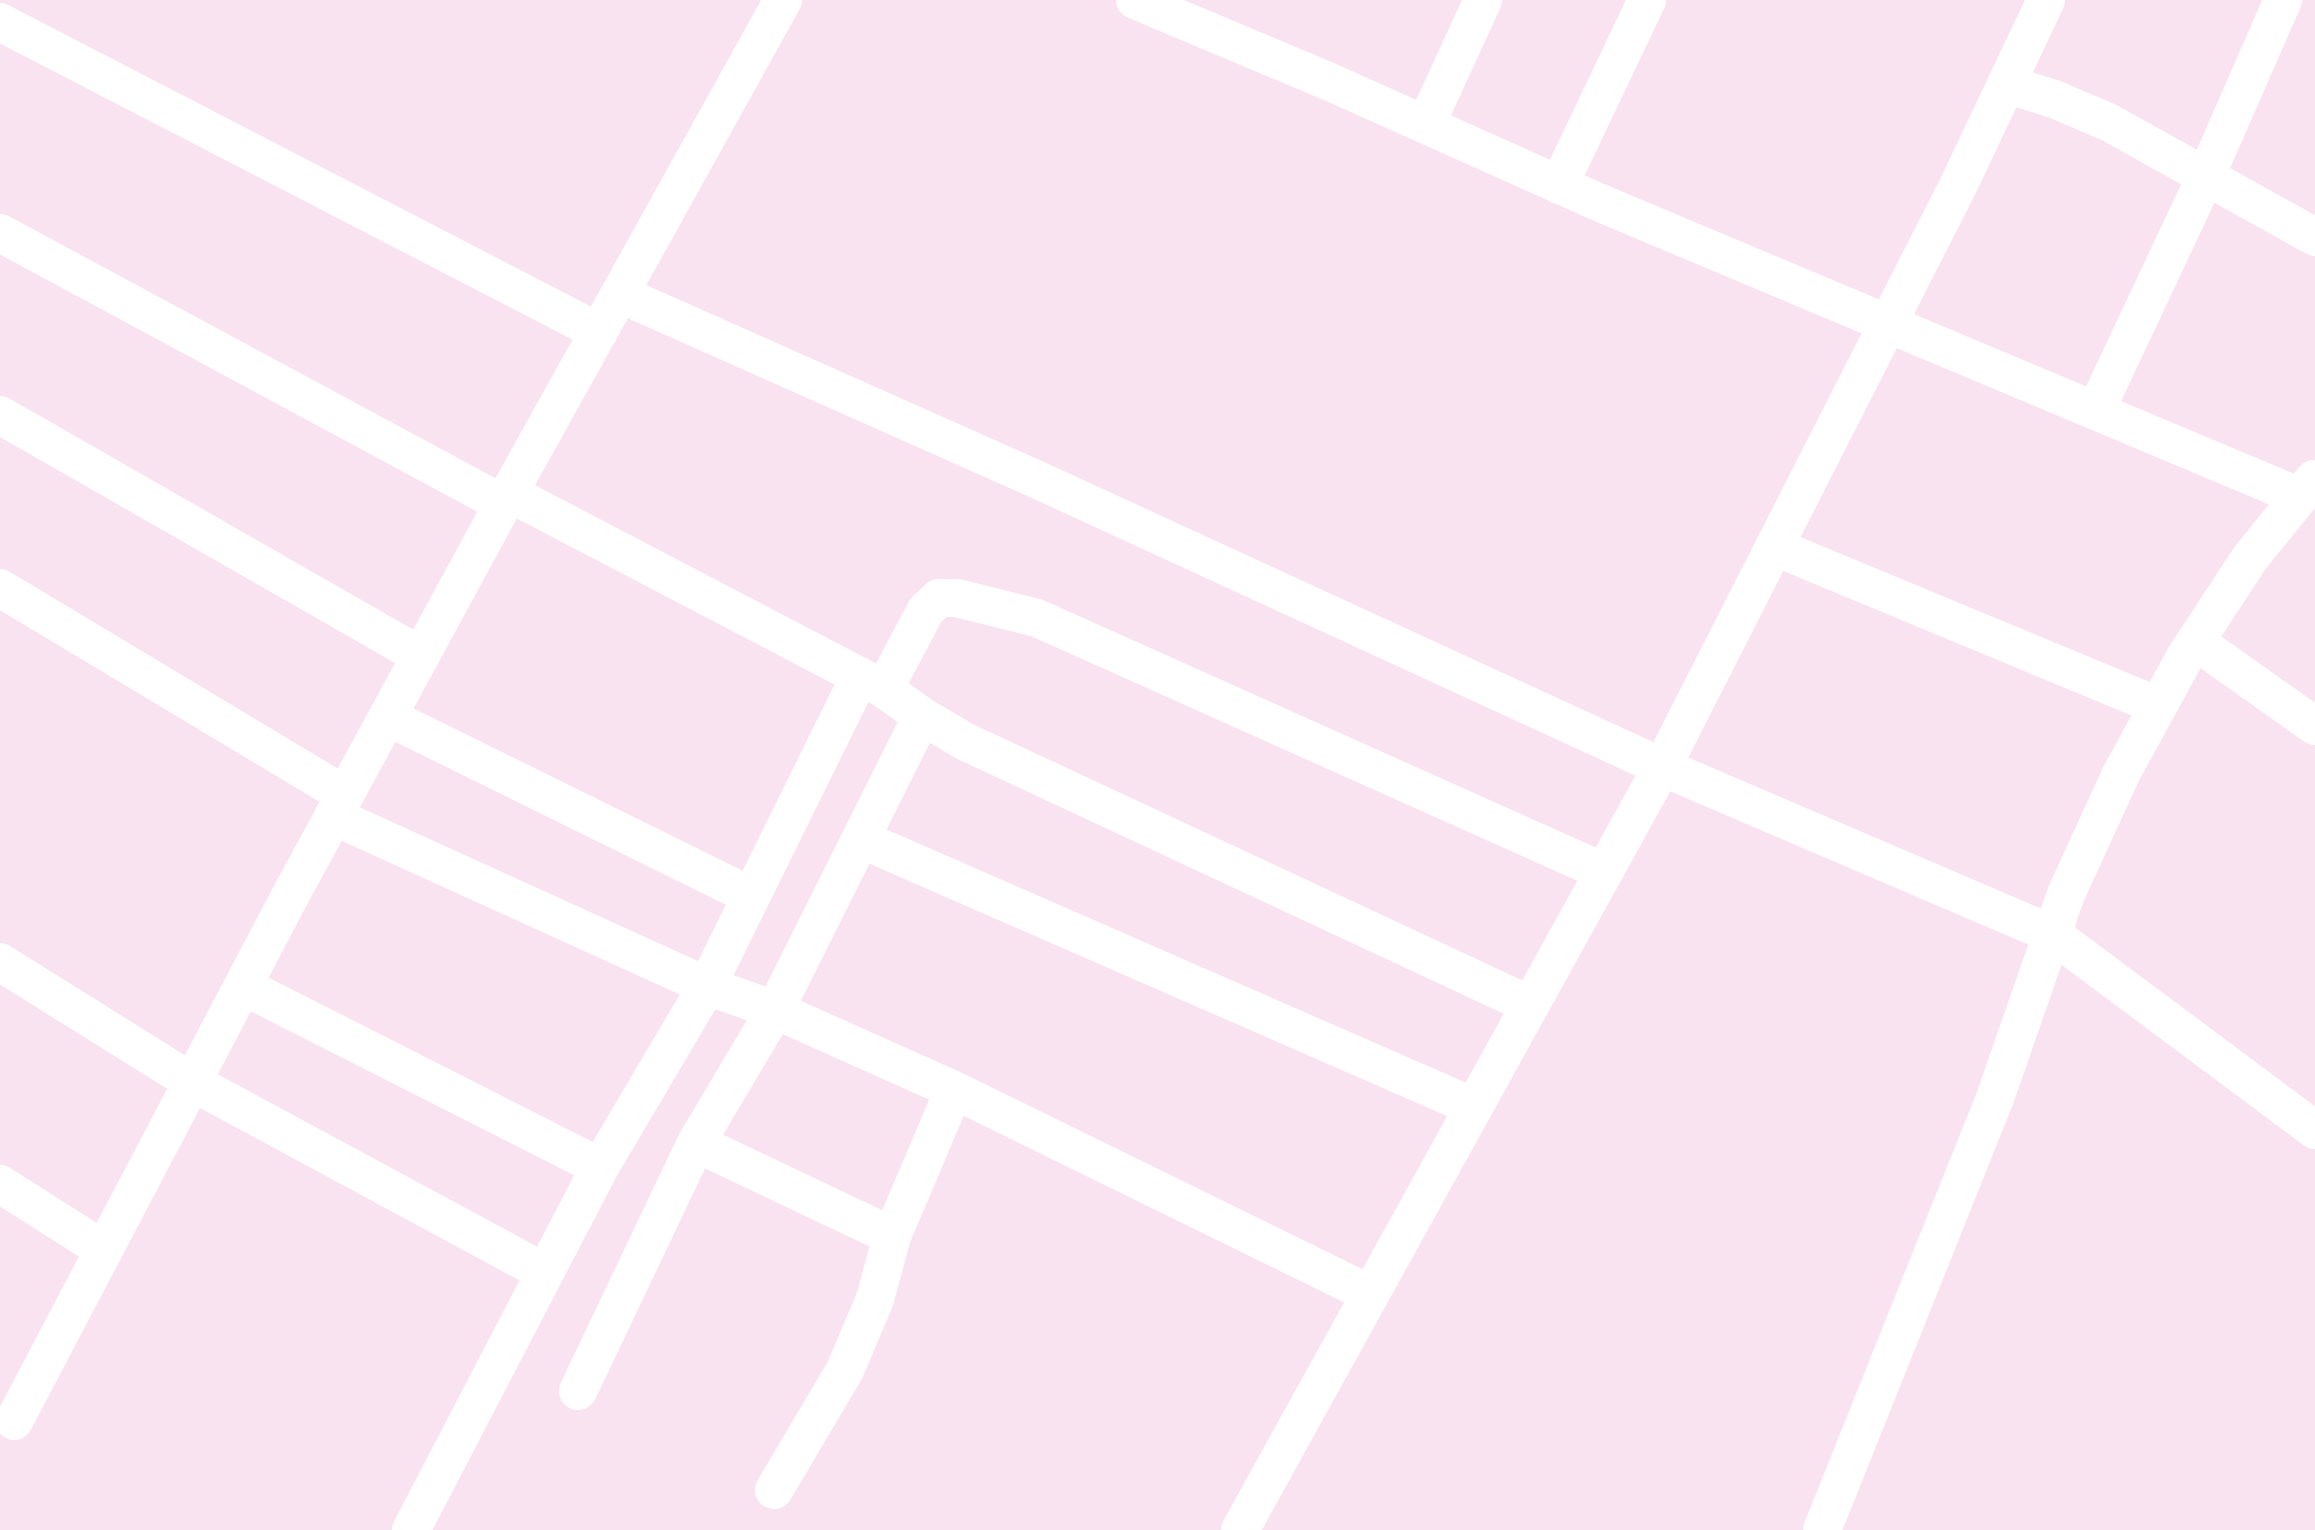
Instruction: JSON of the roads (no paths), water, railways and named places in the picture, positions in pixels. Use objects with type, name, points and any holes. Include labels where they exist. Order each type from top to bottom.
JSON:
[{"type":"street","points":[[5,1426],[104,1250],[506,498],[783,0]]},
{"type":"street","points":[[1135,0],[1426,124],[1559,185],[2096,410],[2310,484],[2250,558],[2195,641],[2116,786],[2066,894],[1995,1098],[1822,1530]]},
{"type":"street","points":[[1426,124],[1483,0]]},
{"type":"street","points":[[1559,185],[1647,0]]},
{"type":"street","points":[[1240,1530],[1662,767],[1889,323],[2046,0]]},
{"type":"street","points":[[2096,410],[2206,176],[2283,0]]},
{"type":"street","points":[[0,22],[599,332]]},
{"type":"street","points":[[2006,84],[2054,99],[2108,122],[2315,237]]},
{"type":"street","points":[[0,233],[506,498],[872,682],[964,741],[1530,1005]]},
{"type":"street","points":[[620,294],[1050,486],[1662,767],[2052,934],[2315,1130]]},
{"type":"street","points":[[0,415],[421,656]]},
{"type":"street","points":[[1775,547],[2158,706]]},
{"type":"street","points":[[0,588],[339,806],[707,986],[775,1010],[954,1090],[1370,1294]]},
{"type":"street","points":[[411,1530],[600,1167],[707,986],[751,896],[872,682],[926,610],[939,598],[957,597],[1037,618],[1604,872]]},
{"type":"street","points":[[2195,641],[2315,726]]},
{"type":"street","points":[[578,1391],[696,1143],[775,1010],[863,840],[922,716]]},
{"type":"street","points":[[388,717],[751,896]]},
{"type":"street","points":[[863,840],[1474,1107]]},
{"type":"street","points":[[0,962],[192,1082],[544,1272]]},
{"type":"street","points":[[243,986],[600,1167]]},
{"type":"street","points":[[774,1490],[845,1370],[875,1299],[892,1236],[954,1090]]},
{"type":"street","points":[[696,1143],[892,1236]]},
{"type":"street","points":[[0,1184],[104,1250]]}]
